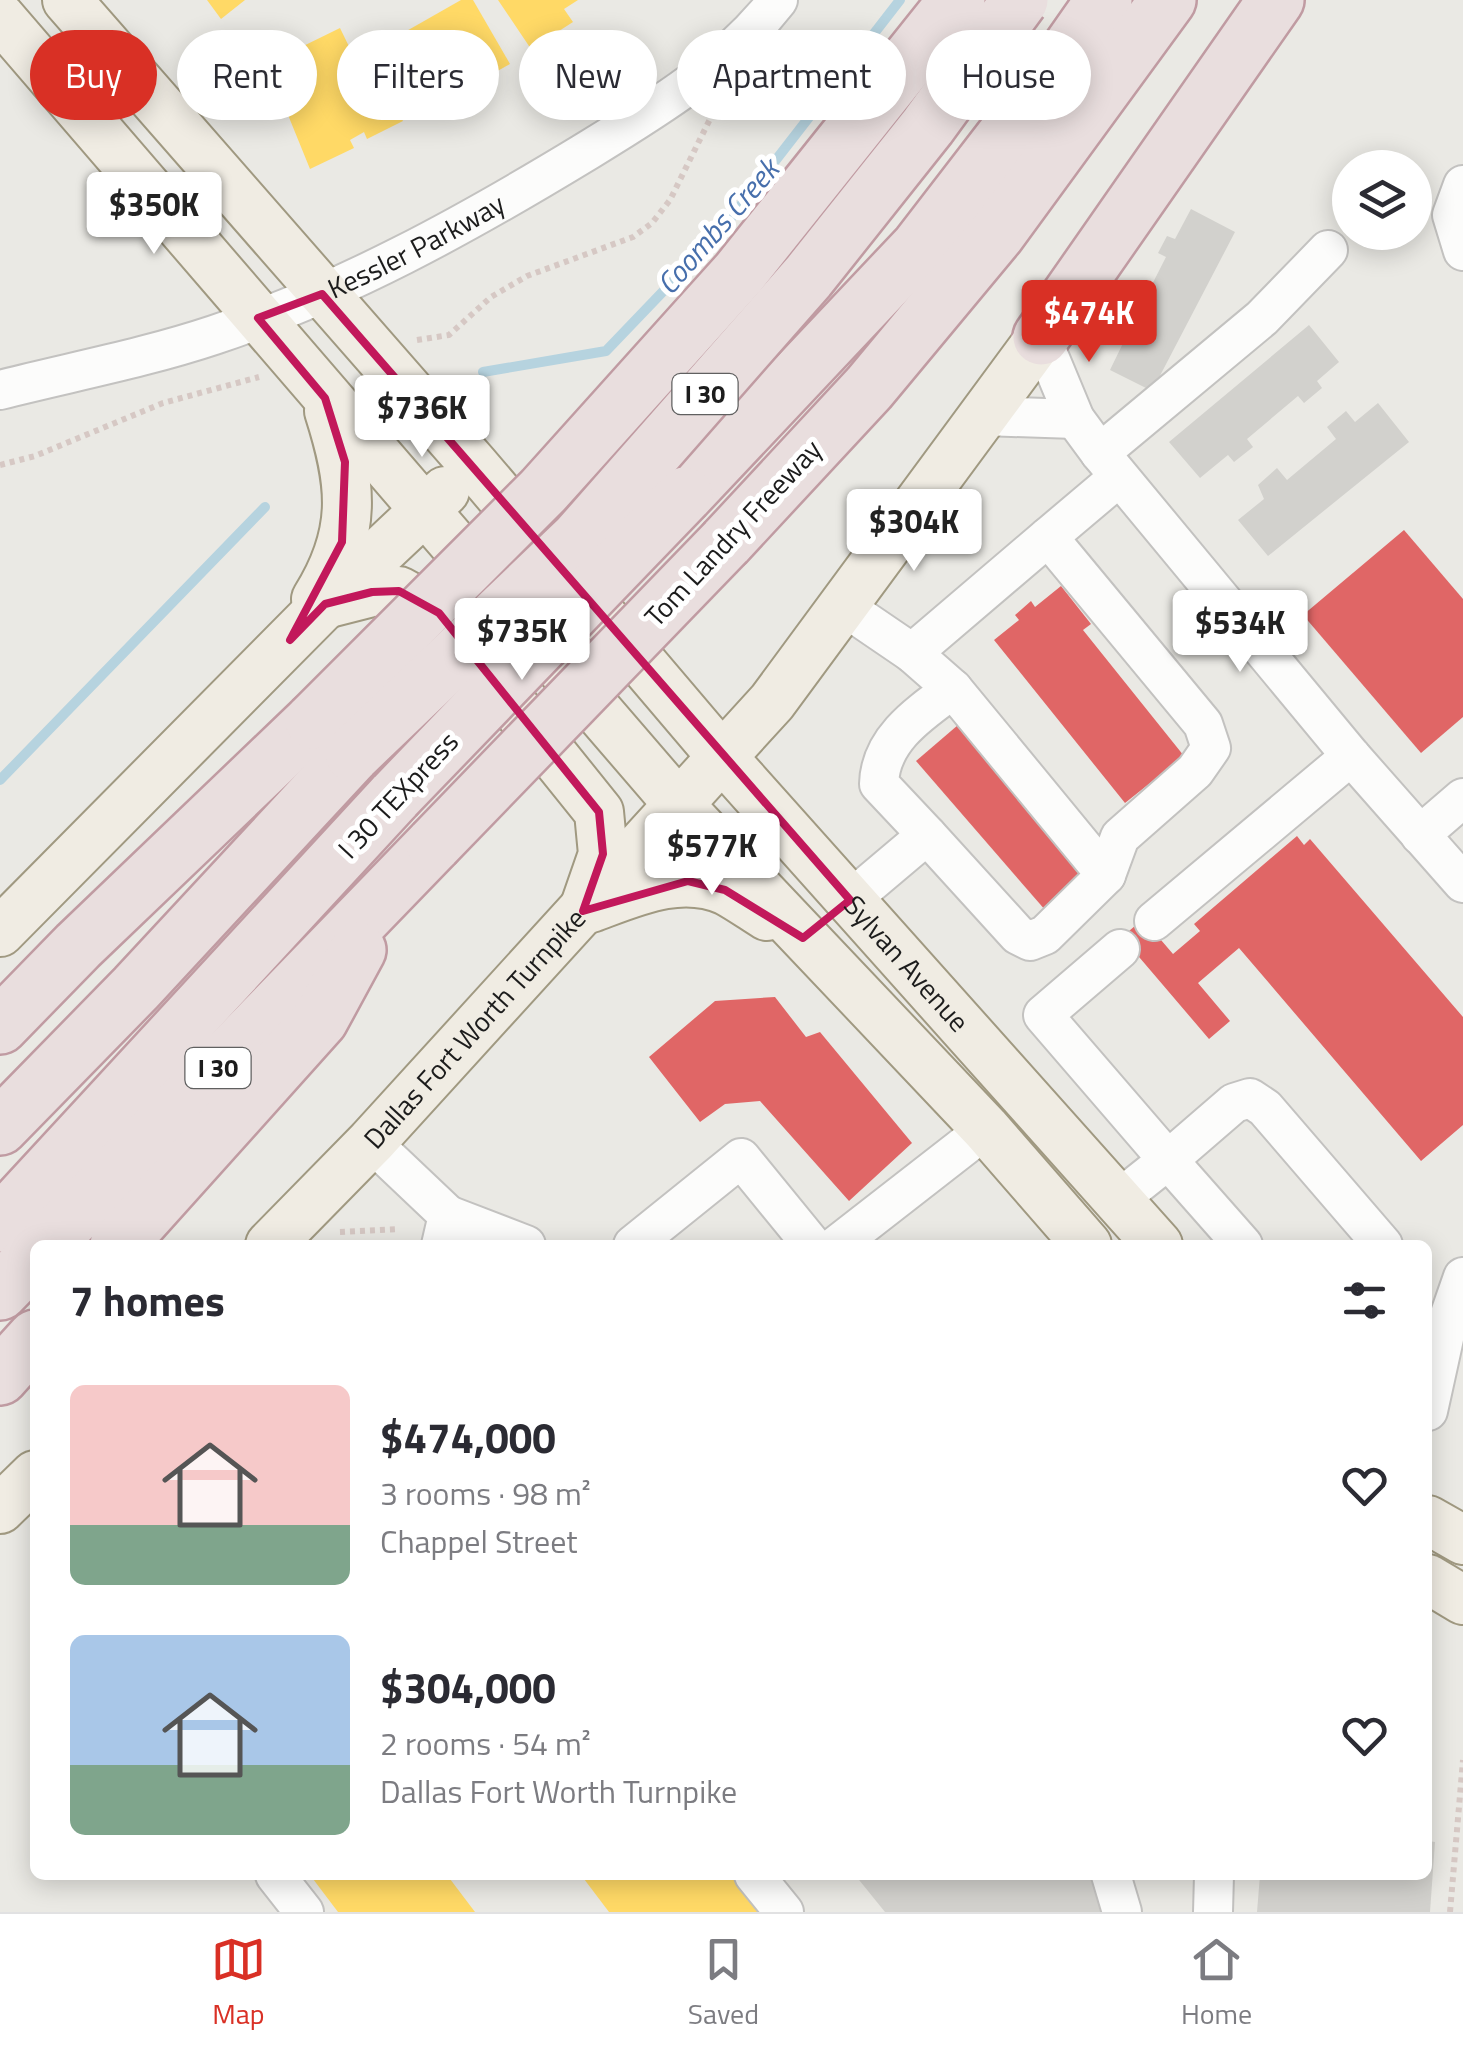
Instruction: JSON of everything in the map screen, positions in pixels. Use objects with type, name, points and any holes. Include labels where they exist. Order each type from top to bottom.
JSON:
[{"type":"highway","points":[[0,1026],[78,946],[333,738],[543,491],[740,272],[957,0]]},
{"type":"highway","name":"I 30","points":[[0,1127],[136,988],[333,738],[591,524],[808,276],[928,126],[1020,0]]},
{"type":"highway","name":"I 30 TEXpress","points":[[0,1224],[395,796],[919,247],[1104,0]]},
{"type":"highway","name":"Tom Landry Freeway","points":[[51,1240],[870,388],[996,234],[1168,0]]},
{"type":"highway","points":[[1041,338],[1276,0]]},
{"type":"highway","points":[[122,1240],[320,1020],[390,890]]},
{"type":"highway","points":[[0,1292],[30,1261]]},
{"type":"highway","points":[[0,1377],[30,1344]]},
{"type":"main road","name":"Sylvan Avenue","points":[[67,0],[474,464],[723,758],[1154,1240]]},
{"type":"main road","name":"Sylvan Avenue","points":[[0,17],[679,804],[986,1129],[1083,1240]]},
{"type":"main road","name":"Dallas Fort Worth Turnpike","points":[[275,1240],[371,1142],[772,702],[1041,338]]},
{"type":"main road","points":[[290,640],[328,581],[349,506],[346,462],[325,398]]},
{"type":"main road","points":[[0,932],[325,604],[474,464]]},
{"type":"main road","points":[[325,604],[372,592],[399,591],[439,613],[600,812],[603,854],[583,911]]},
{"type":"main road","points":[[583,911],[648,887],[688,882],[725,890],[803,938],[850,900]]},
{"type":"main road","points":[[0,1508],[30,1480]]},
{"type":"main road","points":[[1432,1522],[1463,1540]]},
{"type":"main road","points":[[1432,1581],[1463,1600]]},
{"type":"street","name":"Kessler Parkway","points":[[0,390],[211,336],[322,294],[481,216],[693,84],[755,30],[778,0]]},
{"type":"street","points":[[1463,185],[1452,216],[1463,252]]},
{"type":"street","points":[[912,652],[1048,537],[1110,465],[1328,250]]},
{"type":"street","points":[[1041,338],[1075,419],[1110,465],[1351,756],[1463,884]]},
{"type":"street","points":[[983,416],[1075,419]]},
{"type":"street","points":[[953,688],[914,718],[880,762],[879,784],[1018,934],[1030,941],[1044,935],[1106,875],[1120,837],[1196,771],[1211,748],[1203,724],[1048,537]]},
{"type":"street","points":[[842,606],[912,652],[953,688],[1106,875]]},
{"type":"street","points":[[1154,921],[1351,756]]},
{"type":"street","points":[[1420,835],[1463,798]]},
{"type":"street","points":[[850,900],[927,835]]},
{"type":"street","points":[[1120,950],[1043,1015],[1239,1240]]},
{"type":"street","points":[[1119,1200],[1234,1103],[1250,1098],[1265,1108],[1379,1240]]},
{"type":"street","points":[[844,1240],[986,1129]]},
{"type":"street","points":[[371,1142],[445,1230],[499,1240]]},
{"type":"street","points":[[639,1240],[741,1158],[808,1240]]},
{"type":"street","points":[[1432,1370],[1438,1308],[1463,1277]]},
{"type":"street","points":[[280,1880],[304,1912]]},
{"type":"street","points":[[758,1880],[784,1912]]},
{"type":"street","points":[[1112,1880],[1122,1912]]},
{"type":"street","points":[[1213,1912],[1214,1880]]},
{"type":"path","points":[[419,339],[449,335],[492,297],[527,276],[633,237],[652,223],[670,200],[708,120]]},
{"type":"path","points":[[0,465],[35,456],[163,403],[266,376]]},
{"type":"path","points":[[325,1233],[398,1229]]},
{"type":"path","points":[[1450,1912],[1463,1760]]},
{"type":"highlighted area","points":[[322,294],[850,900],[803,938],[725,890],[688,881],[583,911],[603,854],[599,812],[439,613],[399,591],[372,592],[325,604],[290,640],[342,542],[345,462],[325,398],[258,318]]},
{"type":"building: Homes","points":[[207,0],[245,0],[221,19]]},
{"type":"building: Homes","points":[[461,0],[473,0],[490,30],[408,30]]},
{"type":"building: Homes","points":[[498,0],[578,0],[564,9],[573,22],[561,30],[519,31]]},
{"type":"building: Homes","points":[[340,28],[341,30],[337,30],[337,120],[403,121],[367,139],[364,132],[350,140],[354,148],[310,169],[290,120],[317,120],[317,39]]},
{"type":"building: Homes","points":[[499,45],[510,64],[499,70]]},
{"type":"building: Homes","points":[[314,1880],[451,1880],[475,1912],[338,1912]]},
{"type":"building: Homes","points":[[585,1880],[736,1880],[760,1912],[609,1912]]},
{"type":"building: Shops","points":[[1404,530],[1463,599],[1463,717],[1421,753],[1303,615]]},
{"type":"building: Shops","points":[[1061,586],[1091,624],[1083,630],[1184,756],[1125,803],[994,640],[1019,620],[1015,615],[1031,601],[1035,607]]},
{"type":"building: Shops","points":[[958,725],[1088,875],[1046,911],[916,761]]},
{"type":"building: Shops","points":[[1297,836],[1304,845],[1310,839],[1463,1017],[1463,1125],[1421,1161],[1239,948],[1198,983],[1230,1021],[1209,1039],[1122,937],[1143,919],[1173,954],[1200,931],[1194,924]]},
{"type":"building: Shops","points":[[775,997],[806,1037],[820,1032],[912,1143],[849,1201],[760,1101],[725,1104],[700,1122],[649,1057],[715,1001]]},
{"type":"building: Other","points":[[1191,209],[1235,232],[1152,391],[1110,370],[1127,335],[1118,330],[1126,316],[1134,320],[1166,257],[1158,253],[1167,236],[1175,239]]},
{"type":"building: Other","points":[[1309,325],[1339,362],[1317,381],[1322,388],[1304,403],[1298,396],[1247,439],[1253,447],[1234,462],[1228,455],[1200,478],[1169,442]]},
{"type":"building: Other","points":[[1378,403],[1409,442],[1268,556],[1238,520],[1264,499],[1258,485],[1277,468],[1287,480],[1336,439],[1327,427],[1346,411],[1355,422]]},
{"type":"building: Other","points":[[1432,1842],[1435,1842],[1430,1912],[1257,1912],[1260,1880],[1432,1880]]},
{"type":"building: Other","points":[[859,1880],[1098,1880],[1108,1912],[885,1912]]},
{"type":"waterway","name":"Coombs Creek","points":[[483,372],[606,351],[720,232],[900,0]]},
{"type":"waterway","name":"Coombs Creek","points":[[0,780],[265,507]]}]
